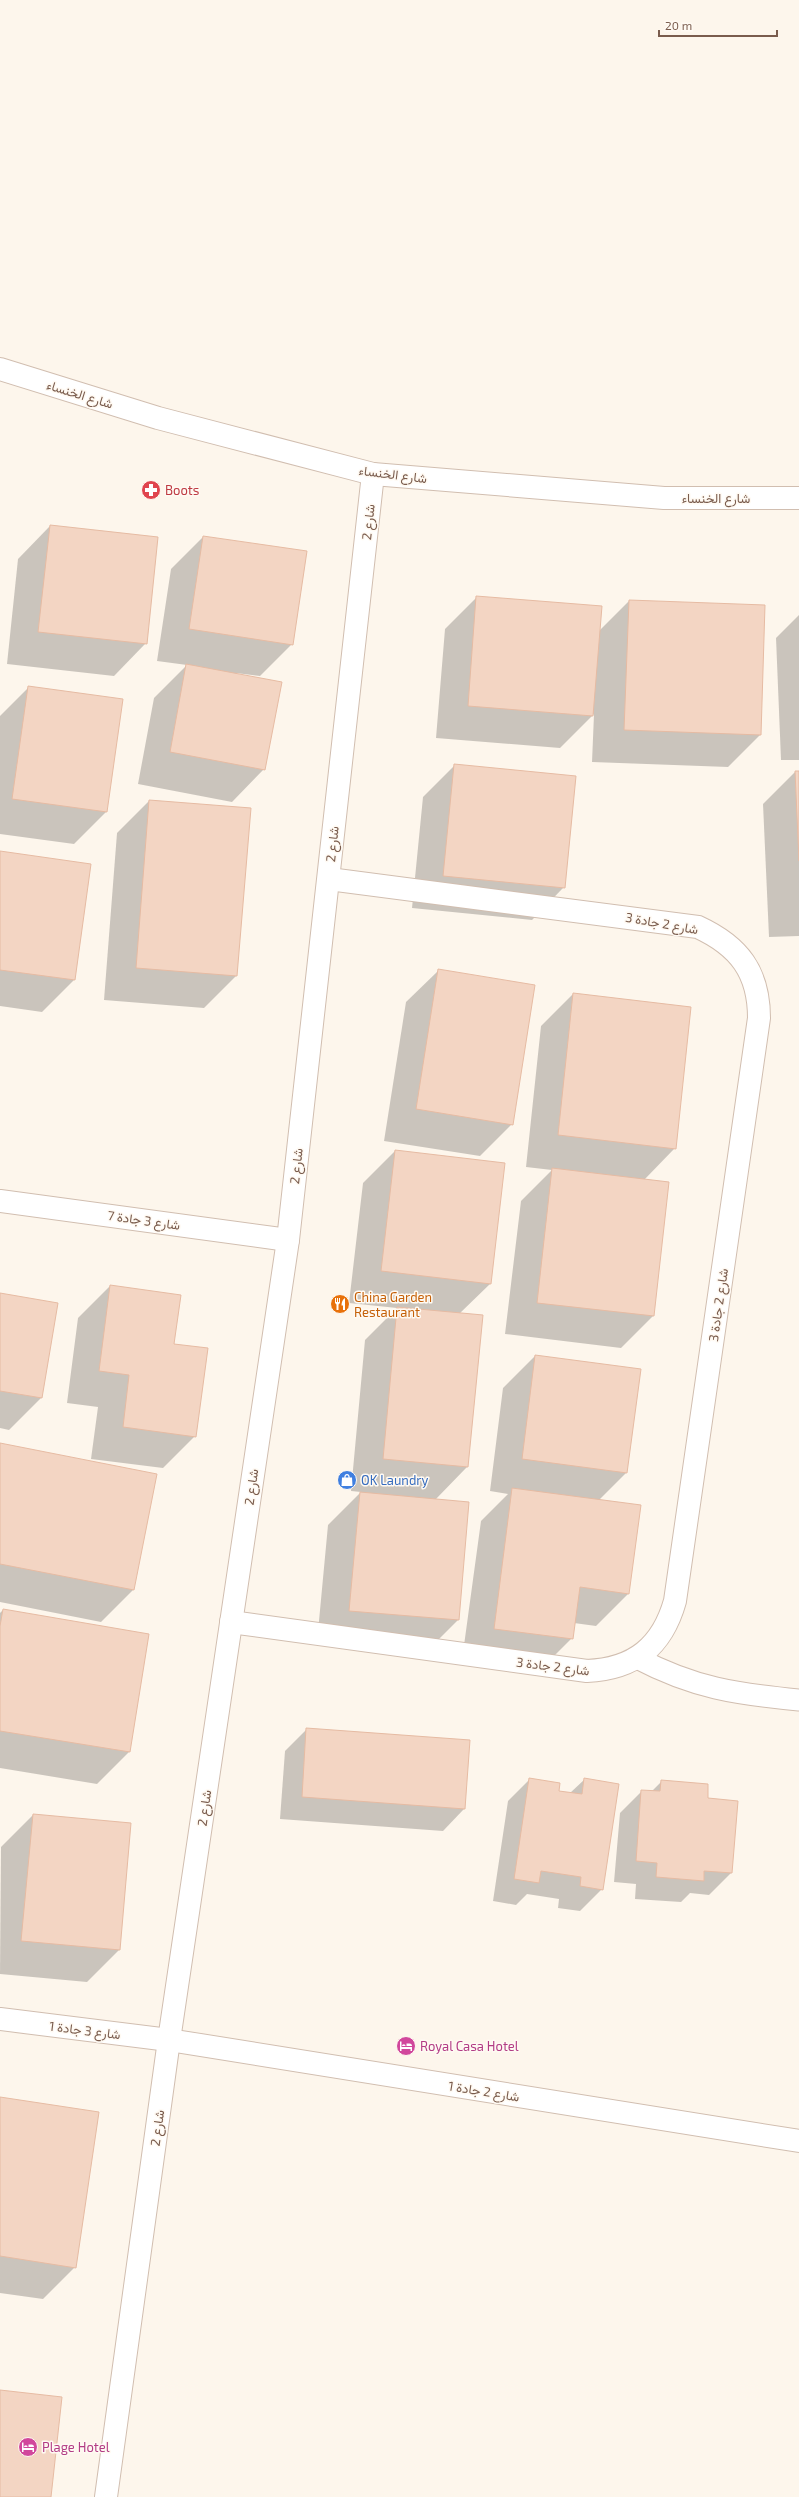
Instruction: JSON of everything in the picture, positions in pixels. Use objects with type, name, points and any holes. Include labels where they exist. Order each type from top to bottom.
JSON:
[{"type":"street","name":"شارع الخنساء","points":[[0,371],[158,418],[373,474],[664,498],[799,498]]},
{"type":"street","name":"شارع 2","points":[[106,2497],[169,2040],[288,1240],[373,474]]},
{"type":"street","name":"شارع 2 جادة 3","points":[[232,1622],[587,1671],[621,1666],[637,1658],[662,1634],[670,1618],[675,1601],[759,1018],[759,1000],[755,982],[747,966],[734,950],[717,936],[698,927],[329,879]]},
{"type":"street","name":"شارع 3 جادة 7","points":[[0,1201],[288,1240]]},
{"type":"street","name":"شارع 3 جادة 1","points":[[0,2019],[169,2040]]},
{"type":"street","name":"شارع 2 جادة 1","points":[[169,2040],[799,2141]]},
{"type":"lane","points":[[637,1658],[658,1670],[705,1687],[729,1693],[799,1700]]},
{"type":"building","points":[[50,525],[158,537],[147,644],[38,632]]},
{"type":"building","points":[[203,536],[307,551],[293,645],[189,629]]},
{"type":"building","points":[[476,596],[602,606],[593,716],[468,706]]},
{"type":"building","points":[[629,600],[765,605],[761,735],[624,730]]},
{"type":"building","points":[[186,664],[282,682],[265,770],[170,752]]},
{"type":"building","points":[[28,686],[123,699],[107,812],[12,799]]},
{"type":"building","points":[[454,764],[576,776],[565,888],[443,876]]},
{"type":"building","points":[[795,771],[799,771],[799,861]]},
{"type":"building","points":[[149,800],[251,808],[237,976],[136,968]]},
{"type":"building","points":[[0,851],[91,864],[75,980],[0,970]]},
{"type":"building","points":[[438,969],[535,985],[513,1125],[416,1109]]},
{"type":"building","points":[[573,993],[691,1007],[676,1149],[558,1135]]},
{"type":"building","points":[[395,1150],[505,1163],[491,1284],[381,1271]]},
{"type":"building","points":[[552,1168],[669,1182],[654,1316],[537,1303]]},
{"type":"building","points":[[110,1285],[181,1295],[174,1344],[208,1348],[196,1437],[123,1427],[129,1375],[99,1371]]},
{"type":"building","points":[[0,1293],[58,1303],[42,1398],[0,1391]]},
{"type":"building","points":[[397,1307],[483,1315],[468,1467],[383,1459]]},
{"type":"building","points":[[535,1355],[641,1369],[627,1473],[522,1459]]},
{"type":"building","points":[[0,1443],[157,1474],[134,1590],[0,1564]]},
{"type":"building","points":[[512,1488],[641,1505],[629,1594],[580,1587],[573,1639],[494,1629]]},
{"type":"building","points":[[360,1492],[469,1502],[459,1620],[349,1611]]},
{"type":"building","points":[[3,1609],[149,1634],[130,1752],[0,1731],[0,1626]]},
{"type":"building","points":[[306,1728],[470,1740],[465,1809],[302,1797]]},
{"type":"building","points":[[529,1778],[560,1783],[559,1791],[582,1794],[584,1778],[619,1784],[603,1890],[580,1886],[581,1877],[541,1871],[539,1883],[514,1879]]},
{"type":"building","points":[[661,1780],[708,1784],[708,1798],[738,1801],[732,1873],[704,1871],[704,1881],[656,1877],[657,1863],[636,1861],[641,1790],[660,1791]]},
{"type":"building","points":[[33,1814],[131,1823],[120,1950],[21,1941]]},
{"type":"building","points":[[0,2097],[99,2112],[76,2268],[0,2256]]},
{"type":"building","name":"Plage Hotel","points":[[0,2390],[62,2397],[51,2497],[0,2497]]},
{"type":"place","name":"Boots","points":[[151,490]]},
{"type":"place","name":"China Garden Restaurant","points":[[340,1304]]},
{"type":"place","name":"OK Laundry","points":[[347,1480]]},
{"type":"place","name":"Royal Casa Hotel","points":[[406,2046]]},
{"type":"place","name":"Plage Hotel","points":[[28,2447]]}]
